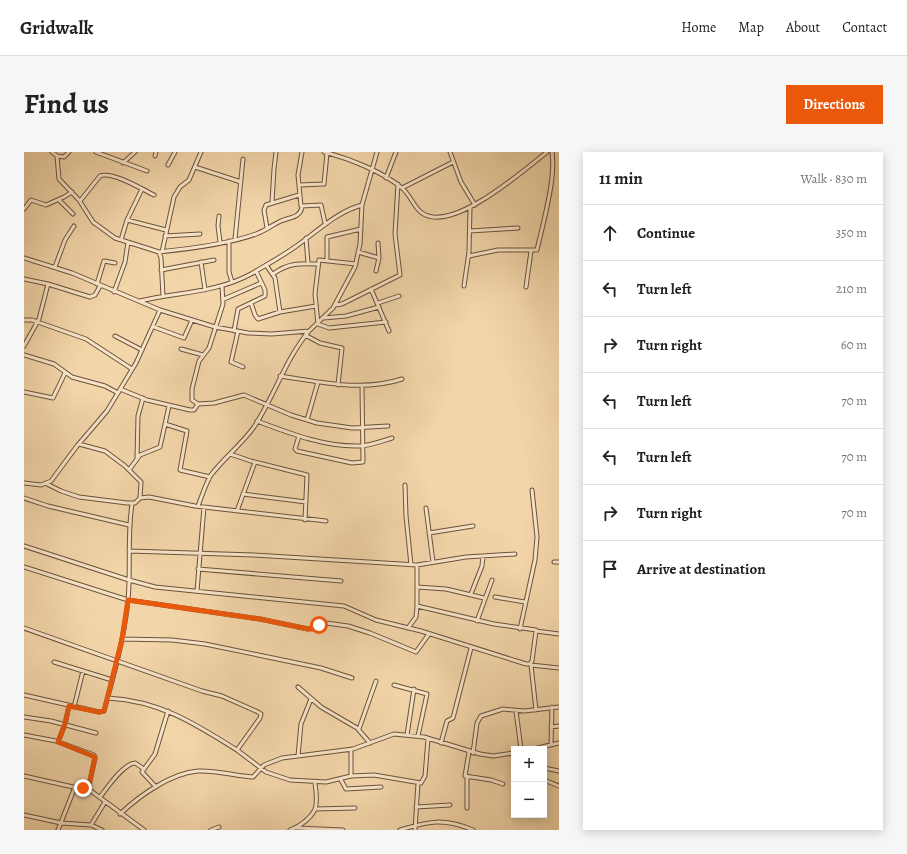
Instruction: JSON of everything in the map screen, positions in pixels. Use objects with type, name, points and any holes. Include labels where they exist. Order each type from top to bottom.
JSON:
[{"type":"street","points":[[52,152],[57,156],[64,157],[69,152]]},
{"type":"street","points":[[96,152],[147,171]]},
{"type":"street","points":[[124,163],[135,152]]},
{"type":"street","points":[[154,156],[156,152]]},
{"type":"street","points":[[168,165],[175,152]]},
{"type":"street","points":[[163,296],[161,252],[171,206],[176,192],[189,180],[201,152]]},
{"type":"street","points":[[272,202],[276,152]]},
{"type":"street","points":[[57,156],[59,179],[80,201],[93,222],[106,232],[121,240],[161,252],[229,241],[257,234],[267,228],[300,214],[302,207],[299,195],[298,175],[302,152]]},
{"type":"street","points":[[299,185],[324,184],[325,152],[337,154],[398,184],[424,215],[448,216],[470,208],[547,152]]},
{"type":"street","points":[[198,506],[210,477],[244,439],[257,421],[294,349],[309,330],[318,324],[335,305],[356,264],[361,229],[362,205],[377,152]]},
{"type":"street","points":[[386,178],[396,152]]},
{"type":"street","points":[[450,152],[461,182],[474,205]]},
{"type":"street","points":[[468,256],[498,250],[537,250],[552,181],[552,152]]},
{"type":"street","points":[[235,239],[243,158]]},
{"type":"street","points":[[402,188],[453,162]]},
{"type":"street","points":[[195,167],[241,182]]},
{"type":"street","points":[[80,201],[100,176],[105,175],[117,178],[154,195]]},
{"type":"street","points":[[335,305],[342,304],[400,275],[395,234],[398,184]]},
{"type":"street","points":[[121,240],[127,220],[142,189]]},
{"type":"street","points":[[24,209],[31,200],[44,206],[59,200],[72,192]]},
{"type":"street","points":[[267,228],[264,207],[272,202],[299,195]]},
{"type":"street","points":[[59,200],[73,214]]},
{"type":"street","points":[[302,207],[321,205],[325,223]]},
{"type":"street","points":[[139,301],[205,290],[232,282],[266,265],[306,238],[325,223],[362,205]]},
{"type":"street","points":[[464,286],[470,231],[470,208]]},
{"type":"street","points":[[219,216],[218,226],[220,242]]},
{"type":"street","points":[[127,220],[166,230]]},
{"type":"street","points":[[55,267],[61,248],[74,226]]},
{"type":"street","points":[[470,231],[518,228]]},
{"type":"street","points":[[327,260],[327,237],[361,229]]},
{"type":"street","points":[[165,236],[200,234]]},
{"type":"street","points":[[306,238],[308,263]]},
{"type":"street","points":[[229,241],[230,272],[232,282]]},
{"type":"street","points":[[114,292],[125,262],[128,242]]},
{"type":"street","points":[[376,272],[379,258],[378,243]]},
{"type":"street","points":[[526,287],[530,251]]},
{"type":"street","points":[[358,252],[379,258]]},
{"type":"street","points":[[24,258],[55,267],[160,310],[215,327],[236,331],[272,334],[309,330]]},
{"type":"street","points":[[318,324],[315,294],[318,264],[321,259],[356,264]]},
{"type":"street","points":[[161,270],[214,260]]},
{"type":"street","points":[[24,279],[48,284],[90,297],[95,295],[104,261],[115,263]]},
{"type":"street","points":[[201,262],[205,290]]},
{"type":"street","points":[[273,274],[291,264],[318,264]]},
{"type":"street","points":[[266,265],[273,274],[277,287],[280,312]]},
{"type":"street","points":[[243,367],[232,364],[231,362],[236,331],[236,311],[264,296],[265,290],[256,271]]},
{"type":"street","points":[[224,299],[261,283]]},
{"type":"street","points":[[24,346],[37,323],[48,284]]},
{"type":"street","points":[[222,286],[224,299],[210,348],[199,361],[192,389],[192,400],[198,404],[214,404],[244,395],[307,420],[362,428],[388,426]]},
{"type":"street","points":[[371,289],[389,331]]},
{"type":"street","points":[[378,303],[399,296]]},
{"type":"street","points":[[251,303],[258,319],[280,312],[316,306]]},
{"type":"street","points":[[324,318],[346,316],[379,307]]},
{"type":"street","points":[[47,484],[107,411],[142,350],[154,327],[160,310]]},
{"type":"street","points":[[24,320],[86,339],[132,369]]},
{"type":"street","points":[[154,327],[184,338],[192,320]]},
{"type":"street","points":[[318,324],[329,328],[386,322]]},
{"type":"street","points":[[305,335],[320,343],[342,348],[338,385]]},
{"type":"street","points":[[115,336],[142,350]]},
{"type":"street","points":[[181,349],[203,355]]},
{"type":"street","points":[[24,355],[54,364],[65,372],[118,393]]},
{"type":"street","points":[[24,392],[53,398],[65,372]]},
{"type":"street","points":[[280,376],[338,385],[362,386],[384,384],[402,379]]},
{"type":"street","points":[[307,420],[318,382]]},
{"type":"street","points":[[299,436],[295,449],[297,451],[352,464],[363,462],[362,386]]},
{"type":"street","points":[[120,389],[169,406],[192,411],[198,404]]},
{"type":"street","points":[[137,459],[138,416],[143,398]]},
{"type":"street","points":[[129,470],[140,455],[160,447],[169,406]]},
{"type":"street","points":[[257,421],[299,436],[327,443],[363,446],[392,438]]},
{"type":"street","points":[[165,424],[187,431],[180,470],[210,477]]},
{"type":"street","points":[[79,444],[102,450],[129,470],[141,482],[140,498]]},
{"type":"street","points":[[230,454],[306,475],[305,520]]},
{"type":"street","points":[[237,512],[255,462]]},
{"type":"street","points":[[24,483],[47,484],[61,491],[79,497],[132,504],[140,498],[149,497],[237,512],[326,521]]},
{"type":"street","points":[[405,485],[406,516],[411,565]]},
{"type":"street","points":[[520,629],[534,566],[536,547],[532,490]]},
{"type":"street","points":[[243,494],[306,502]]},
{"type":"street","points":[[24,498],[130,525]]},
{"type":"street","points":[[24,695],[101,713],[104,711],[122,639],[128,600],[132,504]]},
{"type":"street","points":[[197,591],[204,507]]},
{"type":"street","points":[[426,508],[433,562]]},
{"type":"street","points":[[429,533],[473,526]]},
{"type":"street","points":[[24,546],[155,587],[340,605],[376,620],[429,634],[530,665],[559,668]]},
{"type":"street","points":[[129,550],[411,565],[483,556],[515,554]]},
{"type":"street","points":[[471,594],[481,568],[483,556]]},
{"type":"street","points":[[554,562],[559,562]]},
{"type":"street","points":[[408,628],[416,617],[417,565]]},
{"type":"street","points":[[24,567],[128,600],[260,619],[308,629],[326,624],[348,626],[370,633],[416,652],[429,634]]},
{"type":"street","points":[[198,569],[341,581]]},
{"type":"street","points":[[476,621],[492,580]]},
{"type":"street","points":[[417,587],[446,589],[484,598]]},
{"type":"street","points":[[495,597],[525,602]]},
{"type":"street","points":[[417,606],[476,621],[559,634]]},
{"type":"street","points":[[24,628],[202,691],[222,696],[261,714],[237,750]]},
{"type":"street","points":[[536,710],[530,665],[532,662],[537,630]]},
{"type":"street","points":[[122,639],[172,640],[205,644],[321,668],[352,678]]},
{"type":"street","points":[[440,743],[447,721],[453,718],[471,648]]},
{"type":"street","points":[[54,662],[112,680]]},
{"type":"street","points":[[74,707],[83,671]]},
{"type":"street","points":[[359,729],[376,680]]},
{"type":"street","points":[[394,685],[414,689],[427,695],[418,736]]},
{"type":"street","points":[[298,687],[321,707],[359,729],[370,743]]},
{"type":"street","points":[[407,735],[414,689]]},
{"type":"street","points":[[108,698],[138,701],[168,711],[207,731],[237,750],[261,768],[280,777],[315,783],[340,780],[351,776],[387,777],[418,783],[422,782],[425,776],[428,739]]},
{"type":"street","points":[[298,756],[301,724],[311,699]]},
{"type":"street","points":[[58,742],[65,724],[69,706]]},
{"type":"street","points":[[467,808],[467,777],[465,774],[479,717],[503,709],[516,711],[536,710],[559,706]]},
{"type":"street","points":[[552,708],[552,745]]},
{"type":"street","points":[[156,787],[142,774],[155,754],[168,711]]},
{"type":"street","points":[[516,711],[521,746]]},
{"type":"street","points":[[24,717],[65,724],[96,733]]},
{"type":"street","points":[[551,727],[559,726]]},
{"type":"street","points":[[24,734],[58,742],[95,757],[88,790]]},
{"type":"street","points":[[120,814],[136,799],[168,779],[189,772],[205,771],[253,777],[261,768],[282,758],[351,749],[388,735],[418,736],[471,752],[493,756],[511,753]]},
{"type":"street","points":[[547,746],[559,743]]},
{"type":"street","points":[[351,749],[351,776]]},
{"type":"street","points":[[100,798],[114,779],[131,764],[135,763],[144,769]]},
{"type":"street","points":[[547,769],[559,771]]},
{"type":"street","points":[[24,776],[88,790],[144,830]]},
{"type":"street","points":[[467,777],[491,780],[504,784]]},
{"type":"street","points":[[340,780],[346,789],[381,787]]},
{"type":"street","points":[[547,781],[559,786]]},
{"type":"street","points":[[297,828],[315,809],[315,783]]},
{"type":"street","points":[[415,830],[418,783]]},
{"type":"street","points":[[58,830],[75,787]]},
{"type":"street","points":[[91,825],[105,802]]},
{"type":"street","points":[[416,807],[450,805]]},
{"type":"street","points":[[315,809],[356,808]]},
{"type":"street","points":[[24,815],[61,823],[91,825],[102,830]]},
{"type":"street","points":[[400,830],[415,825],[434,822],[459,824],[474,830]]},
{"type":"street","points":[[458,830],[459,824]]},
{"type":"street","points":[[212,830],[219,827]]},
{"type":"street","points":[[290,830],[297,828],[343,830]]},
{"type":"route","points":[[83,788],[88,790],[95,758],[94,755],[58,742],[65,724],[69,706],[101,713],[104,711],[122,639],[128,600],[260,619],[311,630],[319,625]]}]
